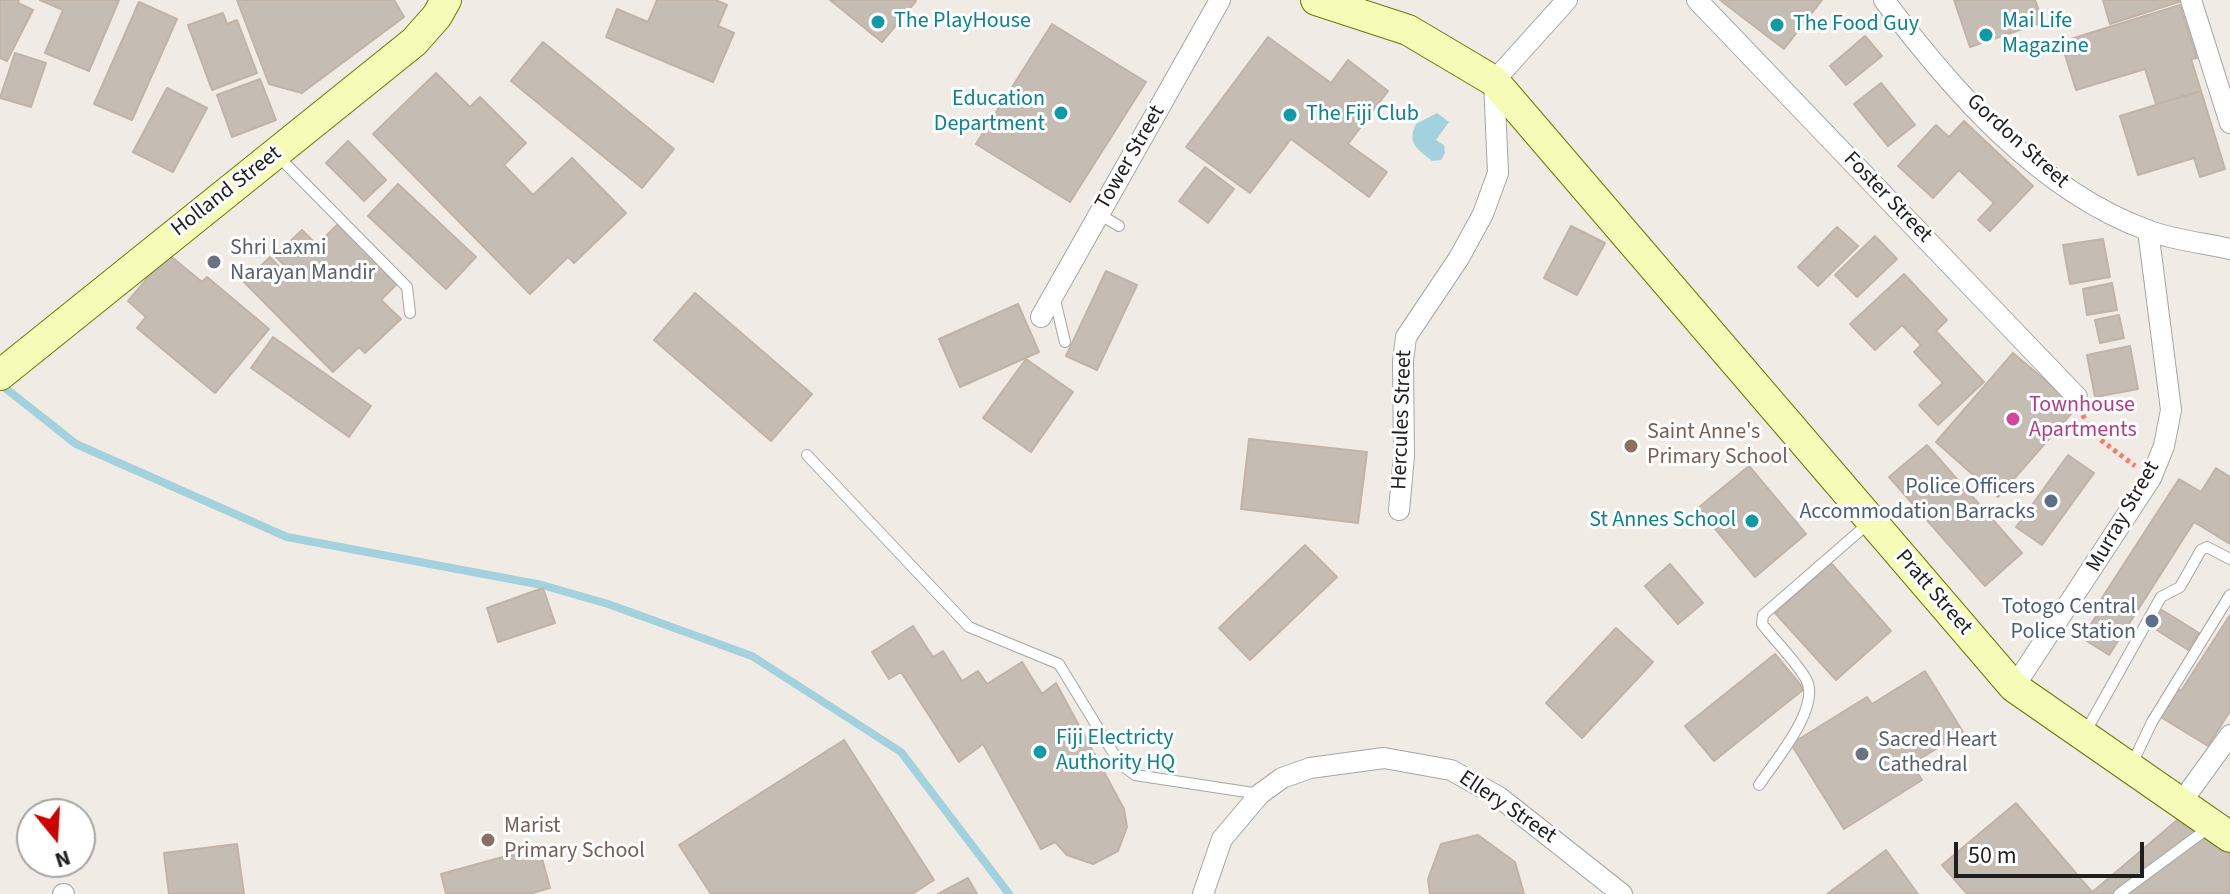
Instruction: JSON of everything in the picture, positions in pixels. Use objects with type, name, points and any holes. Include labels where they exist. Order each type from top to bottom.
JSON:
[{"type":"main road","name":"Holland Street","points":[[0,375],[414,42],[437,16],[446,0]]},
{"type":"main road","name":"Pratt Street","points":[[1316,0],[1408,30],[1494,81],[2014,687],[2221,831]]},
{"type":"street","name":"Tower Street","points":[[1041,317],[1220,0]]},
{"type":"street","points":[[1494,81],[1567,0]]},
{"type":"street","name":"Foster Street","points":[[1697,0],[2077,397]]},
{"type":"street","name":"Gordon Street","points":[[1884,0],[1954,84],[2025,155],[2078,197],[2148,230],[2230,249]]},
{"type":"street","points":[[2191,0],[2230,123]]},
{"type":"street","name":"Hercules Street","points":[[1399,510],[1404,456],[1403,361],[1406,337],[1459,258],[1483,214],[1498,173],[1494,81]]},
{"type":"street","name":"Murray Street","points":[[2014,687],[2151,478],[2164,446],[2171,410],[2148,230]]},
{"type":"street","points":[[2180,804],[2230,735]]},
{"type":"street","name":"Ellery Street","points":[[1203,894],[1222,839],[1260,794],[1282,778],[1344,761],[1384,758],[1451,770],[1499,797],[1622,894]]},
{"type":"lane","points":[[275,154],[407,287],[410,313]]},
{"type":"lane","points":[[1099,214],[1119,226]]},
{"type":"lane","points":[[1053,295],[1065,342]]},
{"type":"lane","points":[[807,455],[969,627],[1059,664],[1120,764],[1135,775],[1260,794]]},
{"type":"lane","points":[[1759,785],[1804,717],[1810,694],[1807,681],[1762,624],[1763,615],[1871,520]]},
{"type":"lane","points":[[2082,736],[2161,597],[2180,587],[2201,550],[2207,547],[2230,559]]},
{"type":"lane","points":[[2129,768],[2152,722],[2230,595]]},
{"type":"lane","points":[[2119,894],[2221,831]]},
{"type":"path","points":[[2089,431],[2151,478]]},
{"type":"water","points":[[1437,113],[1449,122],[1436,140],[1444,145],[1445,153],[1441,160],[1432,161],[1415,146],[1412,137],[1416,124]]},
{"type":"building","points":[[0,0],[19,0],[18,3],[33,10],[7,61],[0,58]]},
{"type":"building","points":[[40,0],[119,0],[89,71],[45,53],[63,10]]},
{"type":"building","points":[[237,0],[394,0],[404,17],[302,93],[269,84]]},
{"type":"building","points":[[657,0],[716,0],[727,5],[718,26],[734,33],[713,82],[606,37],[617,9],[648,22]]},
{"type":"building","name":"The PlayHouse","points":[[830,0],[914,0],[916,1],[882,42]]},
{"type":"building","name":"The Food Guy","points":[[1720,0],[1822,0],[1784,49]]},
{"type":"building","name":"Mai Life Magazine","points":[[1954,0],[2035,0],[2043,22],[1970,47]]},
{"type":"building","points":[[2103,0],[2185,0],[2110,24]]},
{"type":"building","points":[[139,2],[177,19],[132,120],[94,104]]},
{"type":"building","points":[[2180,5],[2197,58],[2191,59],[2201,91],[2156,104],[2145,69],[2076,90],[2061,42]]},
{"type":"building","points":[[223,13],[227,24],[237,20],[257,73],[212,90],[188,25]]},
{"type":"building","name":"Education Department","points":[[1052,24],[1146,82],[1070,202],[976,144]]},
{"type":"building","points":[[1865,36],[1882,56],[1846,85],[1830,66]]},
{"type":"building","name":"The Fiji Club","points":[[1268,37],[1331,83],[1348,60],[1388,91],[1348,144],[1387,172],[1369,197],[1291,139],[1250,193],[1186,147]]},
{"type":"building","points":[[543,42],[674,149],[642,188],[511,81]]},
{"type":"building","points":[[15,53],[46,63],[31,107],[0,98]]},
{"type":"building","points":[[436,73],[470,107],[480,97],[526,143],[504,165],[533,195],[572,158],[626,213],[574,263],[568,257],[530,294],[373,134]]},
{"type":"building","points":[[260,79],[276,120],[232,137],[217,95]]},
{"type":"building","points":[[1881,83],[1915,125],[1888,146],[1854,104]]},
{"type":"building","points":[[167,88],[207,108],[173,172],[133,152]]},
{"type":"building","points":[[2201,91],[2225,169],[2200,177],[2194,158],[2138,175],[2120,116]]},
{"type":"building","points":[[1964,121],[2033,186],[1990,231],[1978,220],[1994,203],[1959,170],[1933,198],[1898,166],[1936,125],[1949,137]]},
{"type":"building","points":[[348,141],[386,180],[364,201],[326,163]]},
{"type":"building","points":[[1205,167],[1234,189],[1208,223],[1179,201]]},
{"type":"building","points":[[398,184],[476,257],[446,289],[368,216]]},
{"type":"building","points":[[338,224],[397,284],[381,300],[401,319],[365,353],[359,347],[333,372],[244,282],[270,257],[283,271],[287,268],[275,256],[302,230],[317,245]]},
{"type":"building","points":[[1571,226],[1605,243],[1577,295],[1544,278]]},
{"type":"building","points":[[1837,227],[1858,246],[1818,286],[1798,267]]},
{"type":"building","points":[[1875,236],[1897,259],[1857,297],[1835,275]]},
{"type":"building","points":[[2103,239],[2110,277],[2070,284],[2063,245]]},
{"type":"building","points":[[168,254],[202,282],[207,277],[269,329],[215,393],[137,328],[146,317],[128,301]]},
{"type":"building","points":[[1106,271],[1137,285],[1097,370],[1066,356]]},
{"type":"building","points":[[1904,274],[1947,320],[1936,331],[1984,382],[1938,425],[1919,405],[1943,383],[1914,352],[1921,345],[1902,325],[1875,350],[1850,324]]},
{"type":"building","points":[[2112,283],[2117,310],[2087,315],[2083,289]]},
{"type":"building","points":[[695,293],[812,394],[771,441],[654,340]]},
{"type":"building","points":[[1018,304],[1039,352],[960,387],[939,339]]},
{"type":"building","points":[[2119,315],[2124,338],[2100,343],[2095,320]]},
{"type":"building","points":[[273,337],[371,406],[349,437],[251,368]]},
{"type":"building","points":[[2130,346],[2138,389],[2095,397],[2087,355]]},
{"type":"building","points":[[2013,353],[2077,407],[1998,497],[1936,442]]},
{"type":"building","points":[[1026,359],[1073,392],[1031,452],[983,418]]},
{"type":"building","points":[[1249,439],[1367,452],[1358,523],[1241,509]]},
{"type":"building","points":[[1927,445],[2022,553],[1985,586],[1889,477]]},
{"type":"building","points":[[2068,455],[2094,473],[2042,545],[2016,527]]},
{"type":"building","name":"St Annes School","points":[[1749,466],[1806,534],[1755,577],[1698,508]]},
{"type":"building","points":[[2216,468],[2230,477],[2230,544],[2194,522],[2109,655],[2082,638],[2104,604],[2100,601],[2179,479],[2201,492]]},
{"type":"building","points":[[1305,545],[1337,577],[1250,660],[1219,628]]},
{"type":"building","points":[[1831,563],[1891,631],[1836,680],[1775,613]]},
{"type":"building","points":[[1670,564],[1703,603],[1678,624],[1645,586]]},
{"type":"building","points":[[543,588],[555,623],[498,642],[487,608]]},
{"type":"building","points":[[2162,610],[2199,633],[2188,650],[2152,627]]},
{"type":"building","points":[[2230,615],[2230,711],[2208,746],[2159,716],[2177,688],[2181,691]]},
{"type":"building","name":"Fiji Electricty Authority HQ","points":[[913,626],[933,657],[943,651],[962,681],[978,671],[987,684],[1022,662],[1042,694],[1056,683],[1124,809],[1127,827],[1118,851],[1093,864],[1067,855],[1055,842],[1041,849],[983,744],[959,762],[901,672],[889,679],[872,652]]},
{"type":"building","points":[[1616,628],[1653,662],[1582,738],[1546,703]]},
{"type":"building","points":[[1775,654],[1804,689],[1714,761],[1685,726]]},
{"type":"building","name":"Sacred Heart Cathedral","points":[[1925,671],[1963,732],[1912,764],[1922,780],[1844,829],[1791,744],[1867,697],[1872,704]]},
{"type":"building","points":[[844,740],[934,880],[912,894],[711,894],[679,845]]},
{"type":"building","points":[[2202,799],[2230,832],[2230,894],[2090,894]]},
{"type":"building","points":[[2016,803],[2092,892],[2090,894],[1967,894],[1942,865]]},
{"type":"building","points":[[1478,835],[1515,862],[1524,894],[1430,894],[1428,879],[1441,844]]},
{"type":"building","points":[[237,844],[244,894],[169,894],[164,853]]},
{"type":"building","points":[[539,847],[550,888],[529,894],[446,894],[441,874]]},
{"type":"building","points":[[1886,850],[1918,894],[1827,894]]},
{"type":"building","points":[[968,878],[977,894],[938,894]]},
{"type":"waterway","points":[[0,384],[76,444],[287,537],[542,585],[608,604],[752,656],[901,752],[1009,894]]},
{"type":"place","name":"The PlayHouse","points":[[878,22]]},
{"type":"place","name":"The Food Guy","points":[[1777,25]]},
{"type":"place","name":"Mai Life Magazine","points":[[1986,35]]},
{"type":"place","name":"Education Department","points":[[1061,113]]},
{"type":"place","name":"The Fiji Club","points":[[1290,115]]},
{"type":"place","name":"Shri Laxmi Narayan Mandir","points":[[214,262]]},
{"type":"place","name":"Townhouse Apartments","points":[[2013,419]]},
{"type":"place","name":"Saint Anne's Primary School","points":[[1631,446]]},
{"type":"place","name":"Police Officers Accommodation Barracks","points":[[2051,501]]},
{"type":"place","name":"St Annes School","points":[[1752,521]]},
{"type":"place","name":"Totogo Central Police Station","points":[[2152,621]]},
{"type":"place","name":"Fiji Electricty Authority HQ","points":[[1040,752]]},
{"type":"place","name":"Sacred Heart Cathedral","points":[[1862,754]]},
{"type":"place","name":"Marist Primary School","points":[[488,840]]}]
